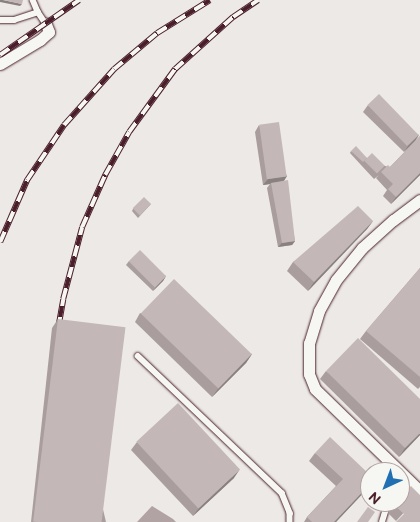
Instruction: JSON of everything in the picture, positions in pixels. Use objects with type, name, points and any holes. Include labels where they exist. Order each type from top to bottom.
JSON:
[{"type":"street","points":[[0,64],[40,40],[49,32],[46,24]]},
{"type":"street","points":[[420,200],[393,220],[362,248],[336,280],[319,310],[309,343],[308,374],[316,389],[420,491]]},
{"type":"lane","points":[[33,0],[46,24]]},
{"type":"lane","points":[[0,20],[14,20],[38,12]]},
{"type":"lane","points":[[138,356],[282,493],[290,513],[290,522]]},
{"type":"shaded area","points":[[152,506],[173,519],[176,522],[137,522]]},
{"type":"building","points":[[3,0],[23,0],[22,4]]},
{"type":"building","points":[[379,94],[419,135],[407,146],[367,105]]},
{"type":"building","points":[[279,122],[287,176],[267,179],[259,125]]},
{"type":"building","points":[[420,136],[420,173],[396,197],[388,189],[393,184],[381,172],[388,165],[390,167]]},
{"type":"building","points":[[356,146],[367,158],[363,162],[351,151]]},
{"type":"building","points":[[372,153],[385,166],[377,174],[364,161]]},
{"type":"building","points":[[288,180],[295,241],[282,243],[271,183]]},
{"type":"building","points":[[144,197],[151,204],[140,215],[133,208]]},
{"type":"building","points":[[358,206],[373,221],[314,282],[293,262]]},
{"type":"building","points":[[140,250],[166,276],[155,287],[129,261]]},
{"type":"building","points":[[420,268],[420,377],[366,331]]},
{"type":"building","points":[[174,279],[252,354],[218,389],[141,314]]},
{"type":"building","points":[[58,319],[125,327],[102,522],[33,521]]},
{"type":"building","points":[[358,338],[420,399],[420,433],[405,448],[326,371]]},
{"type":"building","points":[[178,403],[240,470],[198,508],[136,442]]},
{"type":"building","points":[[330,437],[360,466],[360,495],[334,522],[312,522],[307,517],[343,479],[315,453]]},
{"type":"building","points":[[410,487],[420,495],[420,522],[396,522],[404,514],[402,512],[410,512]]},
{"type":"building","points":[[364,512],[375,512],[368,522],[357,522]]},
{"type":"railway","points":[[0,55],[79,0]]},
{"type":"railway","points":[[0,242],[27,180],[64,125],[114,69],[157,33],[210,0]]},
{"type":"railway","points":[[58,328],[63,299],[82,227],[105,175],[129,132],[175,69],[233,17],[258,0]]}]
